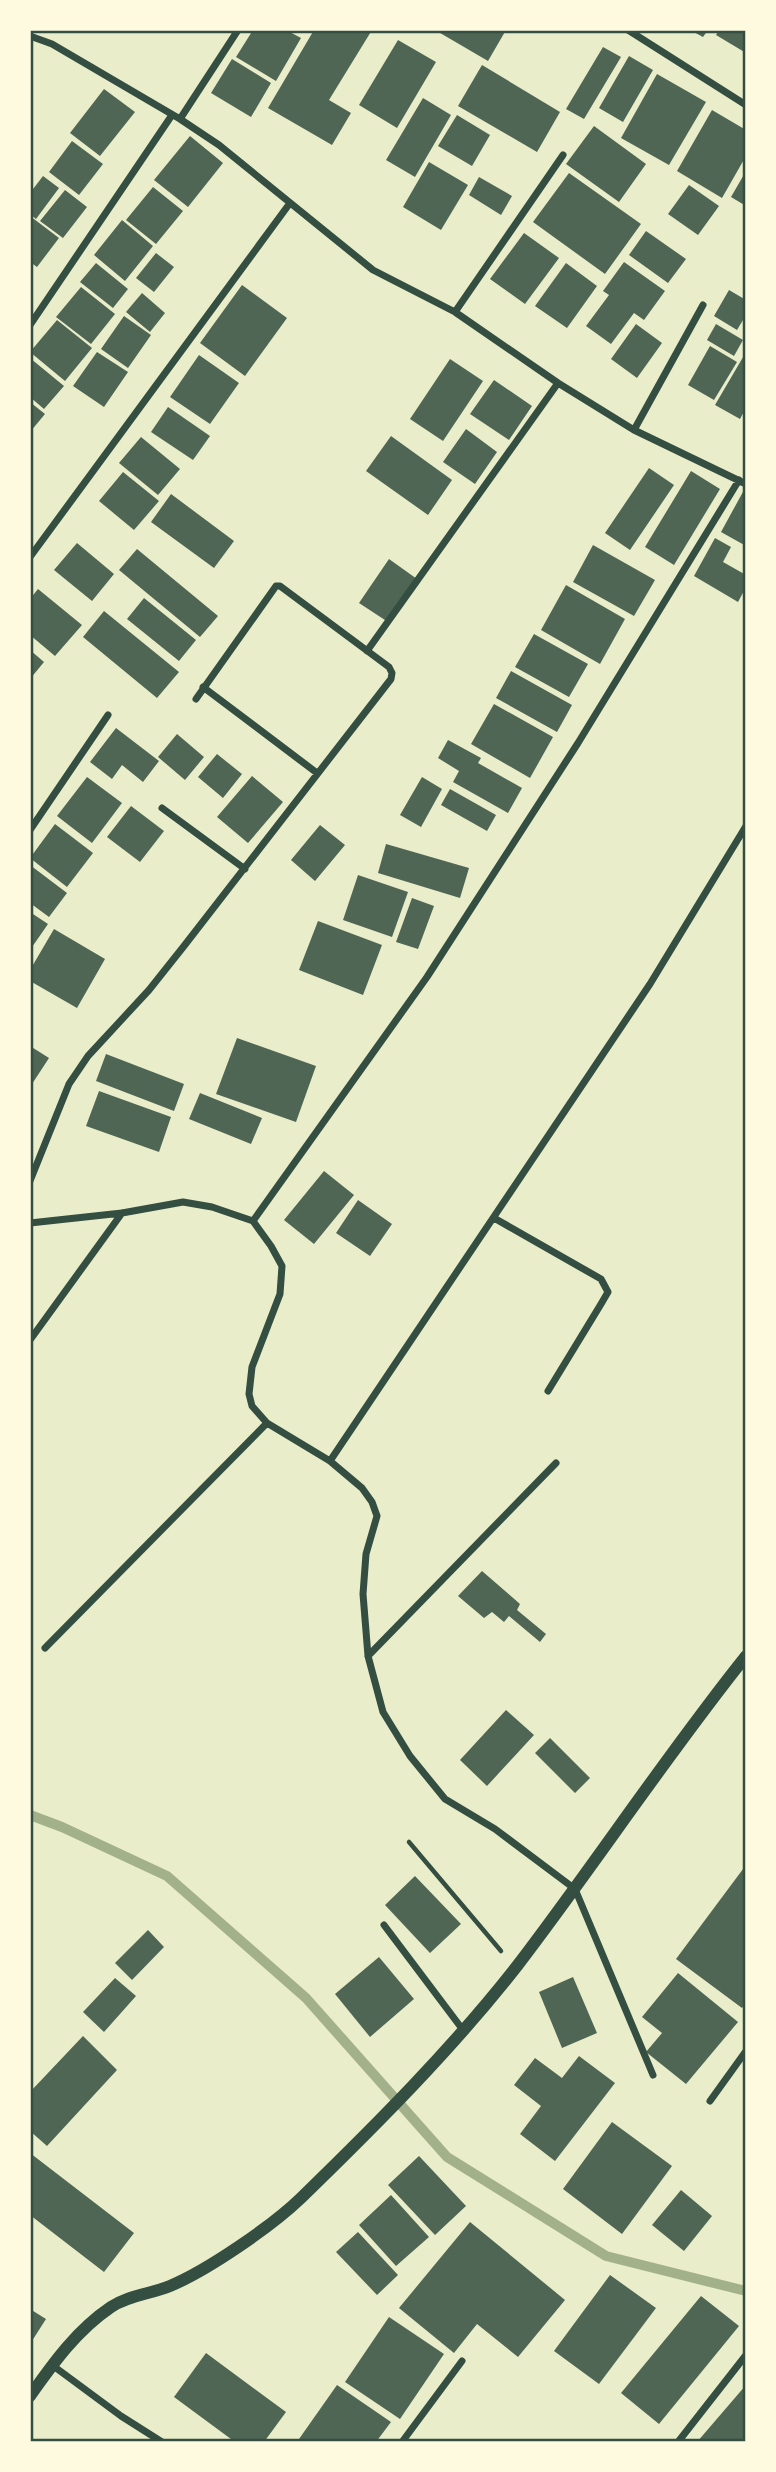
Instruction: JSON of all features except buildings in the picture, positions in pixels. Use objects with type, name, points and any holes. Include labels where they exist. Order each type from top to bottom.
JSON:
[{"type":"street","points":[[180,119],[238,30]]},
{"type":"street","points":[[628,30],[746,104]]},
{"type":"street","points":[[30,36],[52,44],[219,145],[373,270],[455,312],[558,383],[634,430],[742,482],[427,977],[253,1221]]},
{"type":"street","points":[[30,325],[172,115]]},
{"type":"street","points":[[455,312],[562,155]]},
{"type":"street","points":[[30,557],[290,203]]},
{"type":"street","points":[[634,430],[703,305]]},
{"type":"street","points":[[367,651],[558,383]]},
{"type":"street","points":[[30,1181],[69,1084],[88,1056],[149,990],[391,679],[392,673],[389,667],[280,586],[276,586],[196,699]]},
{"type":"street","points":[[204,687],[317,773]]},
{"type":"street","points":[[30,830],[108,715]]},
{"type":"street","points":[[162,808],[245,869]]},
{"type":"street","points":[[330,1461],[650,984],[746,826]]},
{"type":"street","points":[[30,1223],[122,1213],[183,1202],[212,1207],[253,1221],[282,1266],[280,1294],[252,1367],[249,1394],[252,1406],[267,1423],[330,1461],[362,1488],[372,1502],[377,1516],[366,1553],[363,1594],[368,1656],[383,1712],[410,1756],[445,1799],[495,1829],[575,1889],[653,2075]]},
{"type":"street","points":[[30,1340],[122,1213]]},
{"type":"street","points":[[494,1218],[601,1279],[605,1285],[607,1292],[601,1304],[548,1391]]},
{"type":"street","points":[[45,1648],[267,1423]]},
{"type":"street","points":[[368,1656],[556,1463]]},
{"type":"street","points":[[30,2396],[86,2325],[114,2305],[143,2293],[169,2287],[186,2278],[253,2235],[299,2200],[415,2084],[515,1967],[746,1656]]},
{"type":"street","points":[[384,1924],[463,2030]]},
{"type":"street","points":[[710,2101],[746,2051]]},
{"type":"street","points":[[678,2442],[746,2355]]},
{"type":"street","points":[[402,2442],[462,2361]]},
{"type":"street","points":[[52,2365],[121,2416],[162,2442]]},
{"type":"path","points":[[409,1842],[515,1967]]},
{"type":"waterway","points":[[30,1815],[167,1876],[306,1998],[447,2157],[606,2256],[746,2291]]}]
